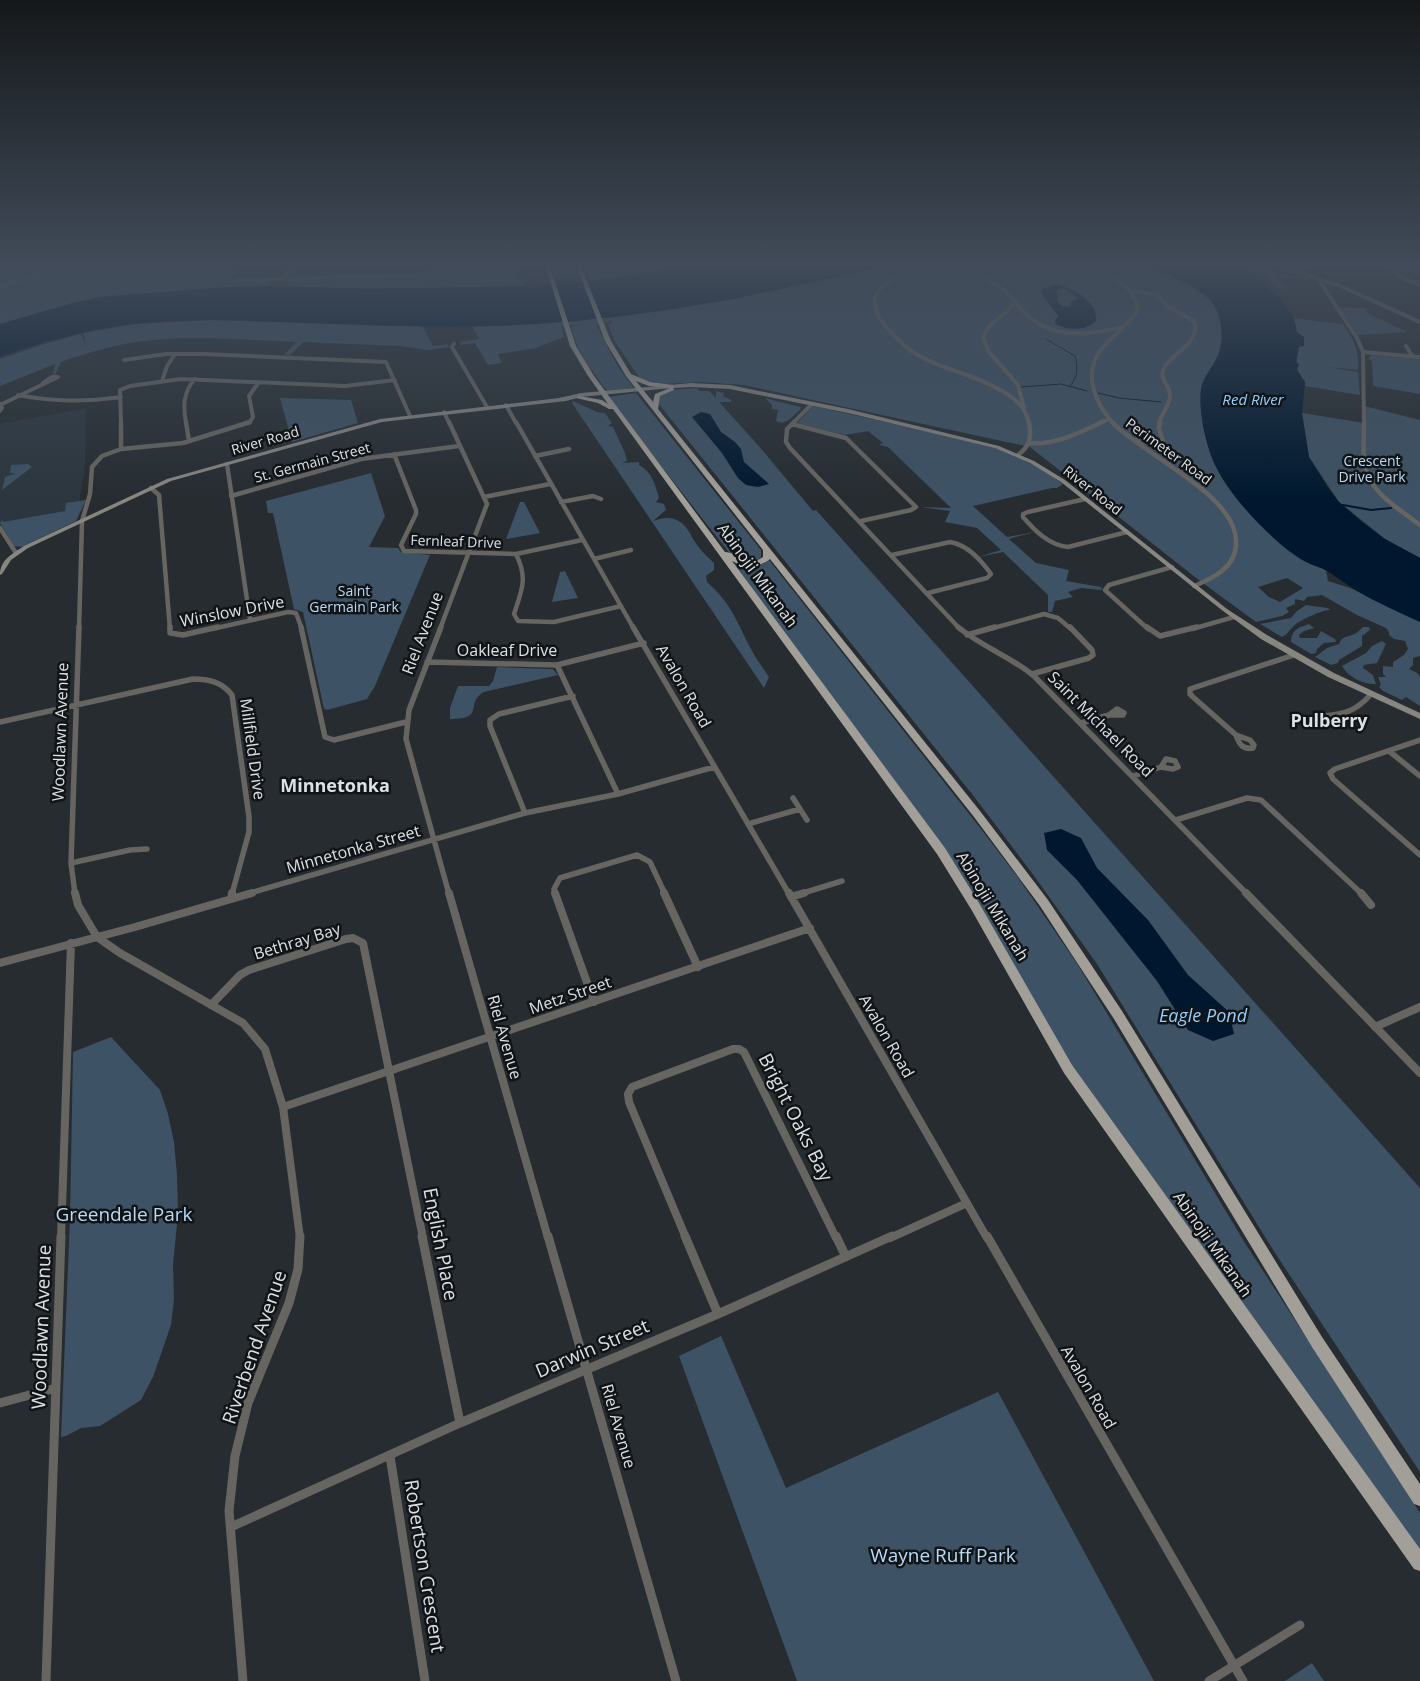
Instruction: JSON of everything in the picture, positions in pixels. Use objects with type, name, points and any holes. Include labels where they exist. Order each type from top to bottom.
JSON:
[{"type":"main road","name":"Abinojii Mikanah","points":[[572,342],[577,355],[604,394],[941,851],[975,906],[1068,1069],[1420,1563]]},
{"type":"main road","name":"Abinojii Mikanah","points":[[609,342],[614,354],[629,376],[978,814],[1044,903],[1118,1015],[1318,1342],[1420,1498]]},
{"type":"main road","points":[[579,397],[588,392],[593,386],[591,376]]},
{"type":"main road","points":[[629,376],[649,384],[673,387]]},
{"type":"main road","points":[[655,409],[657,395],[673,387]]},
{"type":"main road","points":[[579,397],[600,401],[618,412]]},
{"type":"main road","points":[[696,518],[735,562],[748,564],[761,562],[767,558],[767,550]]},
{"type":"street","points":[[902,342],[935,364],[995,387],[1024,408]]},
{"type":"street","points":[[986,342],[992,357],[1017,382],[1030,427],[1029,444],[1018,455]]},
{"type":"street","name":"Perimeter Road","points":[[1109,342],[1096,356],[1090,374],[1095,395],[1109,419],[1146,451],[1212,497],[1236,530],[1238,544],[1235,556],[1220,574],[1194,586]]},
{"type":"street","points":[[1132,440],[1155,443],[1164,441],[1159,429],[1160,421],[1168,407],[1170,397],[1169,390],[1162,378],[1162,370],[1171,357],[1189,342]]},
{"type":"street","points":[[1359,342],[1363,352],[1364,455],[1370,480],[1389,502],[1420,524]]},
{"type":"street","points":[[454,344],[452,347],[487,407]]},
{"type":"street","points":[[1406,346],[1413,356]]},
{"type":"street","points":[[1363,352],[1420,357]]},
{"type":"street","points":[[124,360],[175,354],[204,354],[383,362],[388,364],[410,416]]},
{"type":"street","points":[[162,381],[167,366],[175,354]]},
{"type":"street","points":[[259,382],[249,396],[252,421],[170,445],[121,448],[120,390],[124,388],[162,381],[195,379],[345,386],[395,380]]},
{"type":"street","points":[[189,441],[184,398],[187,387],[195,379]]},
{"type":"street","points":[[0,411],[2,408],[0,404],[43,383]]},
{"type":"street","name":"River Road","points":[[0,573],[5,564],[16,554],[169,480],[382,420],[673,387],[708,386],[746,389],[963,437],[1018,455],[1045,470],[1086,499],[1234,617],[1294,655],[1371,694],[1420,716]]},
{"type":"street","points":[[18,394],[38,399],[85,402],[120,396]]},
{"type":"street","points":[[792,424],[812,404]]},
{"type":"street","name":"Avalon Road","points":[[506,405],[620,606],[810,928],[1243,1681]]},
{"type":"street","points":[[444,412],[484,497],[550,484]]},
{"type":"street","points":[[1029,444],[1037,445],[1064,438],[1088,430],[1109,419]]},
{"type":"street","points":[[792,424],[846,438],[916,507],[911,510],[860,522]]},
{"type":"street","name":"Saint Michael Road","points":[[792,424],[785,433],[788,445],[967,635],[981,646],[1018,664],[1032,674],[1176,820],[1420,1074]]},
{"type":"street","points":[[1146,451],[1155,443]]},
{"type":"street","name":"St. Germain Street","points":[[231,496],[361,459],[459,446]]},
{"type":"street","name":"Woodlawn Avenue","points":[[97,937],[78,905],[71,863],[82,521],[90,494],[93,464],[102,456],[121,448]]},
{"type":"street","points":[[535,456],[569,449]]},
{"type":"street","name":"Fernleaf Drive","points":[[394,454],[416,510],[416,514],[401,545],[402,550],[409,552],[516,554],[582,540]]},
{"type":"street","points":[[227,464],[250,620]]},
{"type":"street","name":"Winslow Drive","points":[[151,488],[158,494],[170,634],[183,635],[288,612],[296,612],[299,617],[325,737],[329,740],[334,740],[406,722]]},
{"type":"street","points":[[561,502],[593,496],[601,499]]},
{"type":"street","name":"Riel Avenue","points":[[484,497],[487,504],[486,511],[427,662],[406,722],[406,740],[489,1037],[587,1368],[676,1681]]},
{"type":"street","points":[[1086,499],[1028,512],[1023,514],[1023,517],[1060,547],[1068,547],[1126,532]]},
{"type":"street","points":[[0,528],[16,554]]},
{"type":"street","points":[[892,555],[957,542],[963,545],[991,574],[987,578],[928,593]]},
{"type":"street","points":[[594,558],[631,550]]},
{"type":"street","points":[[516,554],[523,566],[525,578],[514,614],[514,618],[518,621],[554,622],[620,606]]},
{"type":"street","points":[[1172,568],[1109,585],[1105,590],[1150,630],[1160,636],[1234,617]]},
{"type":"street","points":[[967,635],[1050,614],[1058,618],[1092,650],[1093,655],[1089,658],[1032,674]]},
{"type":"street","name":"Oakleaf Drive","points":[[427,662],[558,665],[644,644]]},
{"type":"street","points":[[1236,735],[1193,697],[1190,694],[1190,689],[1294,655]]},
{"type":"street","points":[[558,665],[618,794]]},
{"type":"street","name":"Millfield Drive","points":[[0,722],[193,678],[213,680],[224,685],[232,695],[248,817],[246,845],[231,898]]},
{"type":"street","points":[[1330,717],[1354,709],[1366,701],[1371,694]]},
{"type":"street","points":[[525,813],[490,726],[490,720],[499,714],[573,696]]},
{"type":"street","points":[[1081,723],[1109,715]]},
{"type":"street","points":[[1420,740],[1335,769],[1330,773],[1330,776],[1420,855]]},
{"type":"street","points":[[1389,751],[1420,776]]},
{"type":"street","name":"Minnetonka Street","points":[[0,963],[97,937],[525,813],[618,794],[714,767]]},
{"type":"street","points":[[1133,776],[1161,767]]},
{"type":"street","points":[[793,798],[807,820]]},
{"type":"street","points":[[1176,820],[1247,798],[1260,800],[1372,905]]},
{"type":"street","points":[[748,824],[800,809]]},
{"type":"street","points":[[71,863],[130,850],[147,849]]},
{"type":"street","points":[[594,1002],[554,889],[560,878],[637,855],[646,858],[650,862],[698,966]]},
{"type":"street","points":[[792,897],[842,881]]},
{"type":"street","name":"Metz Street","points":[[283,1107],[810,928]]},
{"type":"street","name":"Riverbend Avenue","points":[[97,937],[120,953],[243,1023],[265,1049],[283,1107],[300,1236],[298,1269],[290,1303],[248,1403],[235,1456],[230,1511],[242,1681]]},
{"type":"street","name":"Bethray Bay","points":[[211,1005],[240,975],[249,970],[346,939],[359,940],[363,943],[389,1071]]},
{"type":"street","name":"Woodlawn Avenue","points":[[46,1681],[71,943]]},
{"type":"street","points":[[1375,1027],[1420,1007]]},
{"type":"street","name":"Bright Oaks Bay","points":[[718,1314],[629,1102],[628,1094],[632,1087],[733,1049],[739,1049],[744,1052],[846,1257]]},
{"type":"street","name":"English Place","points":[[389,1071],[460,1423]]},
{"type":"street","name":"Darwin Street","points":[[231,1527],[460,1423],[718,1314],[967,1203]]},
{"type":"street","points":[[0,1403],[56,1388]]},
{"type":"street","name":"Robertson Crescent","points":[[390,1456],[425,1681]]},
{"type":"street","points":[[1209,1681],[1300,1625]]},
{"type":"shaded area","points":[[86,408],[85,466],[77,517],[0,524],[0,424]]},
{"type":"green space","points":[[50,342],[85,342],[87,348],[86,342],[137,342],[106,348],[61,362],[55,375],[53,375],[55,364],[0,386],[0,359]]},
{"type":"green space","points":[[296,342],[303,342],[290,355],[284,355]]},
{"type":"green space","points":[[314,342],[431,342],[433,346],[448,344],[449,347],[427,350],[400,346]]},
{"type":"green space","points":[[460,342],[550,342],[536,348],[498,354],[502,363],[488,365],[475,343],[461,345]]},
{"type":"green space","points":[[576,342],[605,342],[618,367],[634,388],[607,391],[590,368]]},
{"type":"green space","points":[[615,342],[1221,342],[1216,361],[1206,376],[1201,390],[1204,427],[1213,458],[1220,472],[1238,499],[1261,524],[1291,551],[1326,570],[1328,581],[1356,590],[1420,622],[1420,656],[1413,658],[1413,665],[1409,669],[1420,677],[1420,706],[1406,697],[1402,700],[1383,691],[1379,687],[1381,685],[1378,677],[1386,677],[1383,674],[1383,666],[1393,667],[1393,662],[1404,655],[1408,649],[1405,641],[1394,639],[1389,635],[1386,628],[1357,615],[1322,595],[1307,597],[1304,601],[1295,599],[1295,604],[1286,608],[1289,612],[1282,616],[1256,622],[1200,581],[1030,447],[744,385],[700,382],[664,384],[641,380]],"holes":[[[1287,578],[1303,588],[1280,602],[1269,597],[1258,587]]]},
{"type":"green space","points":[[1298,342],[1354,342],[1358,356],[1358,370],[1328,367],[1358,372],[1360,395],[1305,386],[1305,382],[1297,370],[1297,352]]},
{"type":"green space","points":[[1371,355],[1420,359],[1420,394],[1373,386],[1372,361],[1368,359]]},
{"type":"green space","points":[[697,388],[699,391],[709,391],[716,398],[716,391],[724,393],[723,396],[731,400],[731,402],[719,402],[813,511],[816,510],[1420,1188],[1420,1472],[1275,1253],[1097,964],[1032,873],[972,794],[658,403],[658,396],[672,390]]},
{"type":"green space","points":[[636,393],[761,550],[761,557],[749,562],[734,559],[609,397]]},
{"type":"green space","points":[[280,398],[351,400],[358,423],[292,442]]},
{"type":"green space","points":[[765,398],[800,407],[801,409],[789,420],[782,423],[776,421],[778,410],[772,409],[772,405]]},
{"type":"green space","points":[[573,401],[597,412],[605,413],[612,423],[608,426],[613,427],[625,453],[627,461],[622,463],[639,462],[639,465],[650,475],[659,498],[656,502],[664,504],[666,510],[653,521],[667,518],[679,521],[699,548],[714,563],[714,570],[706,576],[707,582],[729,607],[752,651],[769,677],[764,688],[572,403]]},
{"type":"green space","points":[[813,406],[988,445],[1018,457],[1045,472],[1063,484],[1057,488],[973,506],[1007,537],[1035,532],[1009,539],[1036,563],[1069,570],[1066,581],[1101,587],[1102,590],[1081,588],[1068,592],[1073,597],[1055,601],[1052,612],[1048,612],[1048,595],[1003,552],[978,557],[1001,550],[977,528],[945,522],[950,511],[920,507],[951,508],[888,447],[879,445],[883,443],[868,431],[845,435],[797,423]]},
{"type":"green space","name":"Crescent Drive Park","points":[[1364,406],[1420,420],[1420,558],[1385,539],[1339,502],[1309,457],[1302,413],[1364,423]]},
{"type":"green space","points":[[28,464],[32,467],[2,490],[5,477],[16,473],[10,473],[11,465]]},
{"type":"green space","name":"Saint Germain Park","points":[[371,473],[385,516],[369,547],[398,548],[401,552],[430,555],[375,686],[367,699],[327,710],[324,709],[303,612],[294,609],[273,513],[268,513],[266,501]]},
{"type":"green space","points":[[86,500],[76,521],[22,547],[14,546],[0,523],[2,520],[3,522],[65,511],[66,503]]},
{"type":"green space","points":[[520,502],[524,502],[540,533],[506,539]]},
{"type":"green space","points":[[769,560],[1017,876],[1078,965],[1245,1243],[1420,1513],[1420,1553],[1073,1068],[982,910],[732,564],[760,565]]},
{"type":"green space","points":[[565,571],[578,598],[552,602],[560,572]]},
{"type":"green space","points":[[1306,605],[1328,608],[1330,610],[1303,620],[1282,637],[1260,624],[1291,618]]},
{"type":"green space","points":[[1309,624],[1314,628],[1304,631],[1299,635],[1300,638],[1317,638],[1321,631],[1335,639],[1336,642],[1324,643],[1317,649],[1316,653],[1311,654],[1291,642],[1296,630]]},
{"type":"green space","points":[[1363,627],[1369,627],[1370,630],[1362,636],[1362,646],[1339,660],[1338,663],[1331,665],[1315,657],[1327,648],[1339,644],[1343,638],[1355,634]]},
{"type":"green space","points":[[1382,641],[1386,644],[1377,663],[1364,665],[1363,668],[1373,675],[1376,684],[1357,680],[1348,674],[1342,666],[1366,653],[1372,646]]},
{"type":"green space","points":[[497,667],[553,669],[558,675],[484,692],[475,701],[472,713],[461,718],[450,719],[450,708],[458,686],[489,686],[493,681]]},
{"type":"green space","name":"Greendale Park","points":[[111,1037],[160,1090],[174,1142],[178,1215],[173,1264],[174,1300],[171,1325],[153,1377],[141,1400],[100,1426],[81,1428],[61,1437],[70,1218],[73,1052]]},
{"type":"green space","name":"Wayne Ruff Park","points":[[721,1336],[786,1488],[998,1392],[1154,1681],[797,1681],[679,1356]]},
{"type":"green space","points":[[1312,1663],[1324,1681],[1285,1681]]},
{"type":"water","points":[[0,342],[44,342],[33,346],[0,357]]},
{"type":"water","name":"Red River","points":[[1304,342],[1304,346],[1299,347],[1296,362],[1299,364],[1297,370],[1305,382],[1302,413],[1309,457],[1339,502],[1385,539],[1420,558],[1420,622],[1355,590],[1325,570],[1294,555],[1255,520],[1232,493],[1212,459],[1204,429],[1200,398],[1202,384],[1216,360],[1221,343]]},
{"type":"water","points":[[701,412],[710,414],[721,432],[741,449],[744,462],[769,484],[758,487],[746,485],[738,478],[722,453],[692,417]]},
{"type":"water","name":"Eagle Pond","points":[[1061,829],[1081,838],[1097,868],[1148,920],[1188,975],[1229,1012],[1234,1034],[1213,1041],[1188,1030],[1157,981],[1077,880],[1047,850],[1044,833]]},
{"type":"waterway","points":[[1052,342],[1075,356],[1077,372],[1070,386]]},
{"type":"waterway","points":[[1021,387],[1061,384],[1087,391]]},
{"type":"waterway","points":[[1098,393],[1119,398],[1161,402]]},
{"type":"waterway","points":[[1343,505],[1371,510],[1391,508]]},
{"type":"district","name":"Pulberry","points":[[1329,720]]},
{"type":"district","name":"Minnetonka","points":[[335,785]]}]
